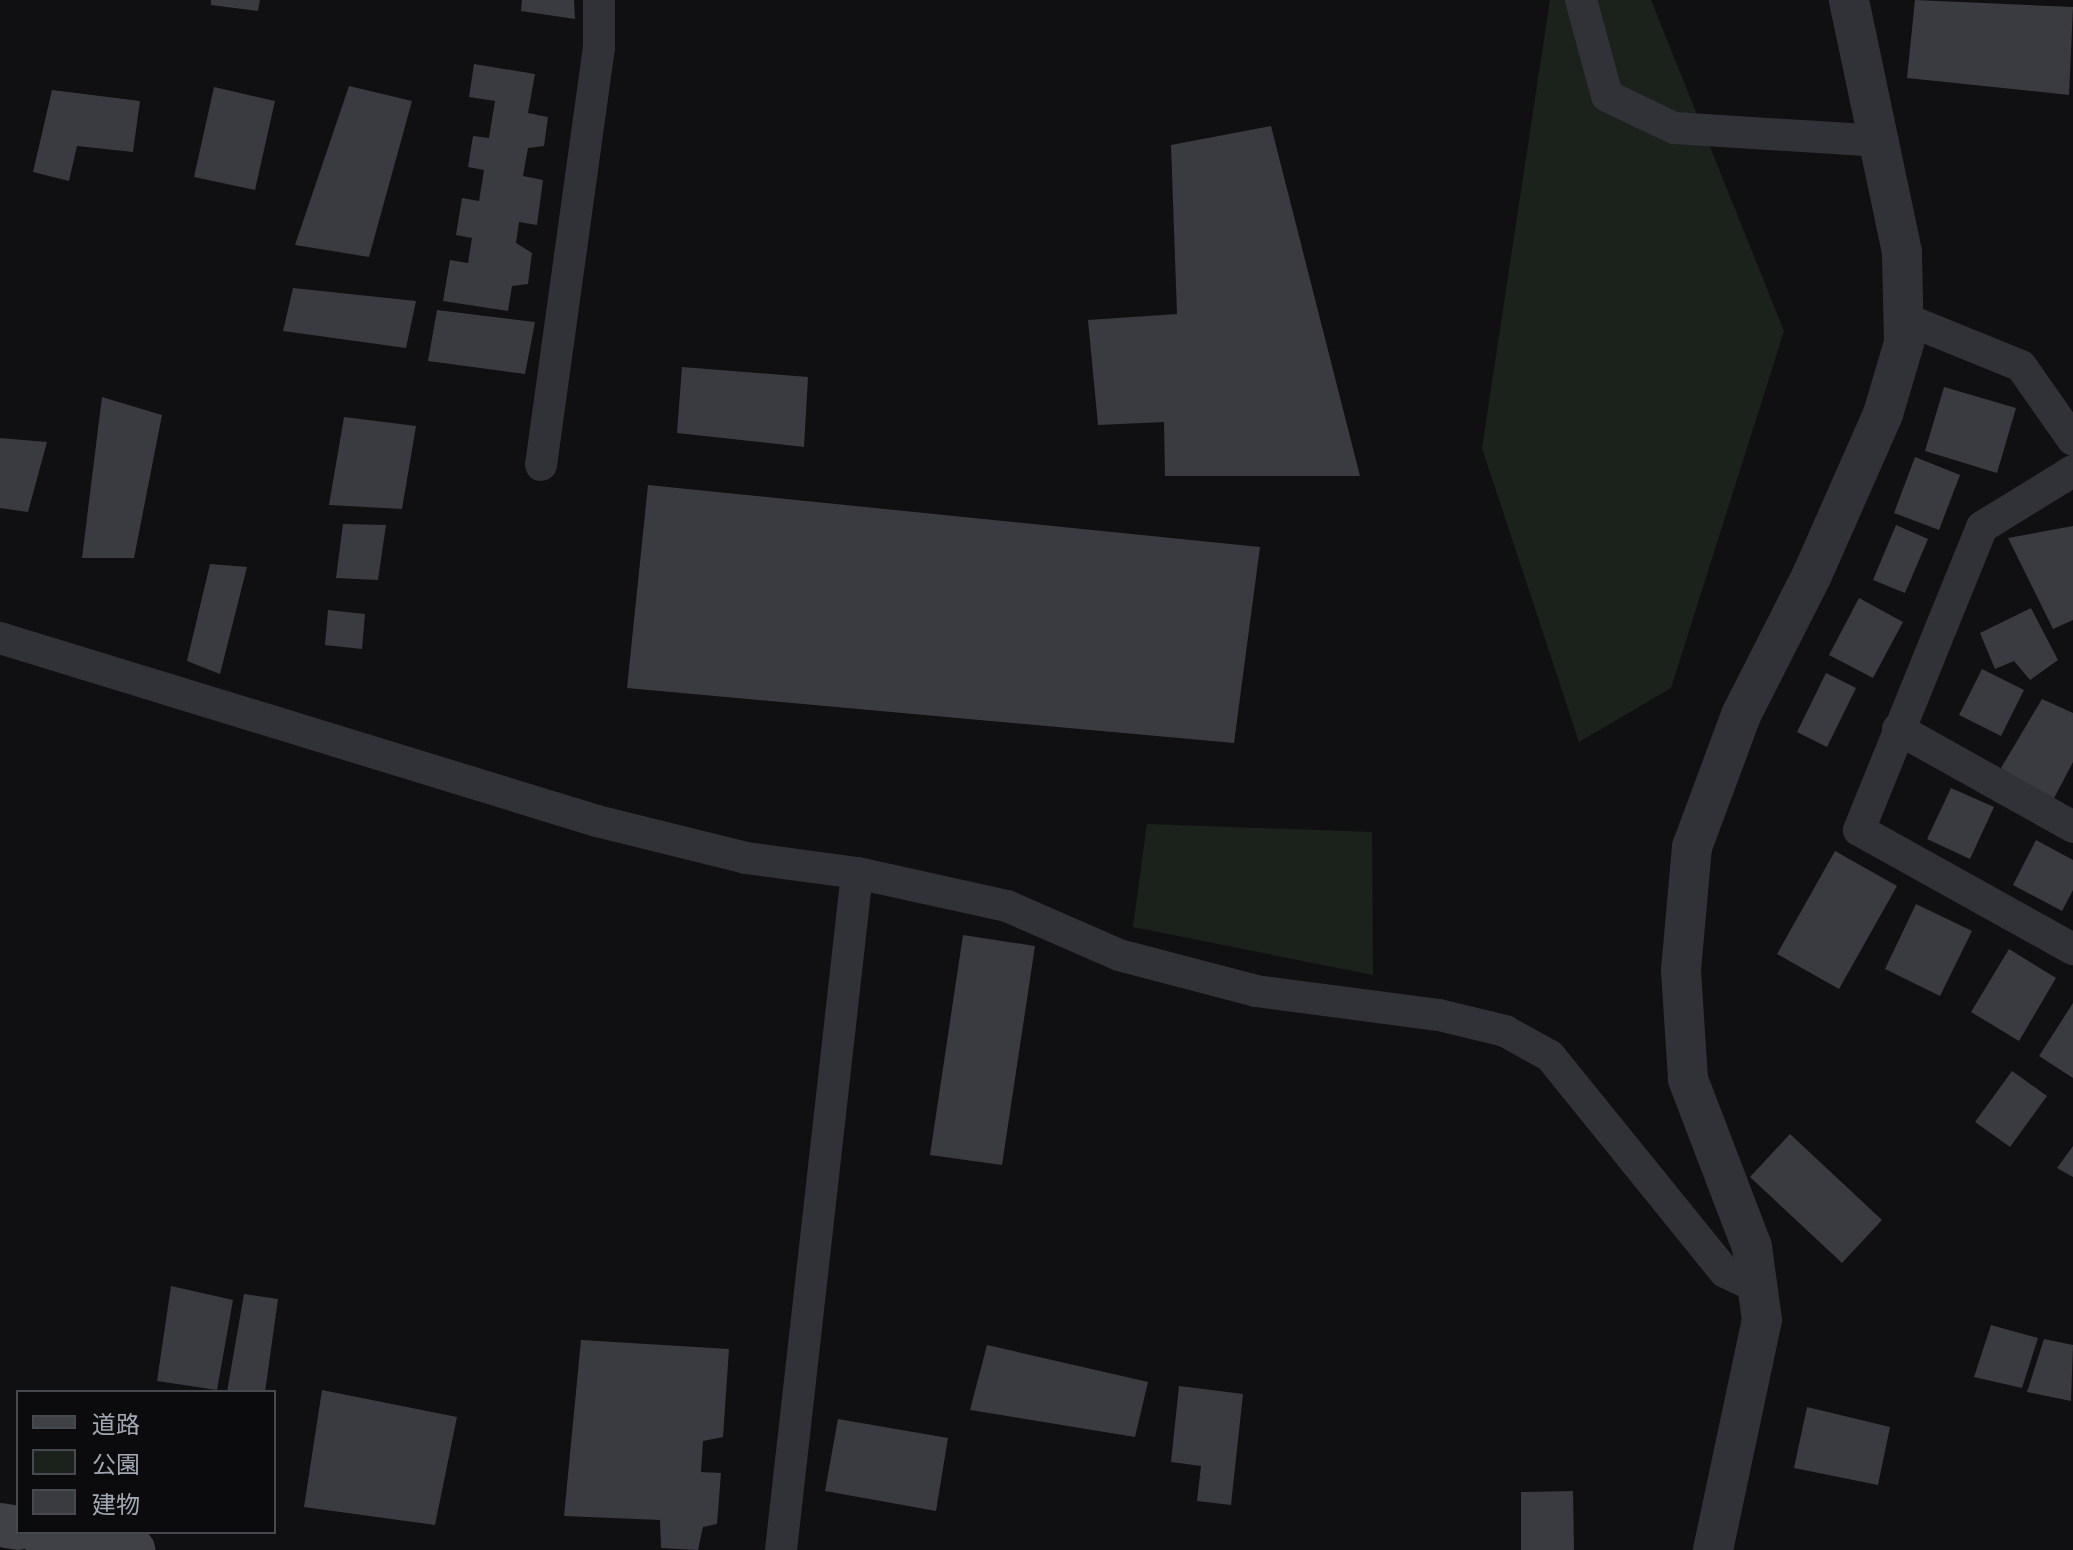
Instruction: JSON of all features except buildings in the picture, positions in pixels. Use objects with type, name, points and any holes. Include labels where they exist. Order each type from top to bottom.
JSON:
[{"type":"main road","points":[[49,1534],[133,1550]]},
{"type":"street","points":[[541,465],[599,48],[599,0]]},
{"type":"street","points":[[1581,0],[1607,96],[1674,128],[1878,141]]},
{"type":"street","points":[[1713,1550],[1749,1401],[1762,1320],[1761,1289],[1752,1247],[1688,1079],[1681,970],[1692,847],[1741,715],[1812,575],[1883,414],[1904,343],[1902,252],[1849,0]]},
{"type":"street","points":[[1903,318],[2021,366],[2073,440]]},
{"type":"street","points":[[2073,471],[1982,527],[1859,830],[2073,949]]},
{"type":"street","points":[[0,638],[597,821],[746,858],[857,873],[1007,906],[1119,955],[1256,991],[1439,1015],[1505,1031],[1550,1056],[1725,1272],[1761,1289]]},
{"type":"street","points":[[1898,729],[2073,827]]},
{"type":"street","points":[[781,1550],[857,873]]},
{"type":"green space","points":[[1550,0],[1651,0],[1784,331],[1671,688],[1579,742],[1482,448]]},
{"type":"green space","points":[[1147,824],[1372,832],[1373,975],[1133,927]]}]
